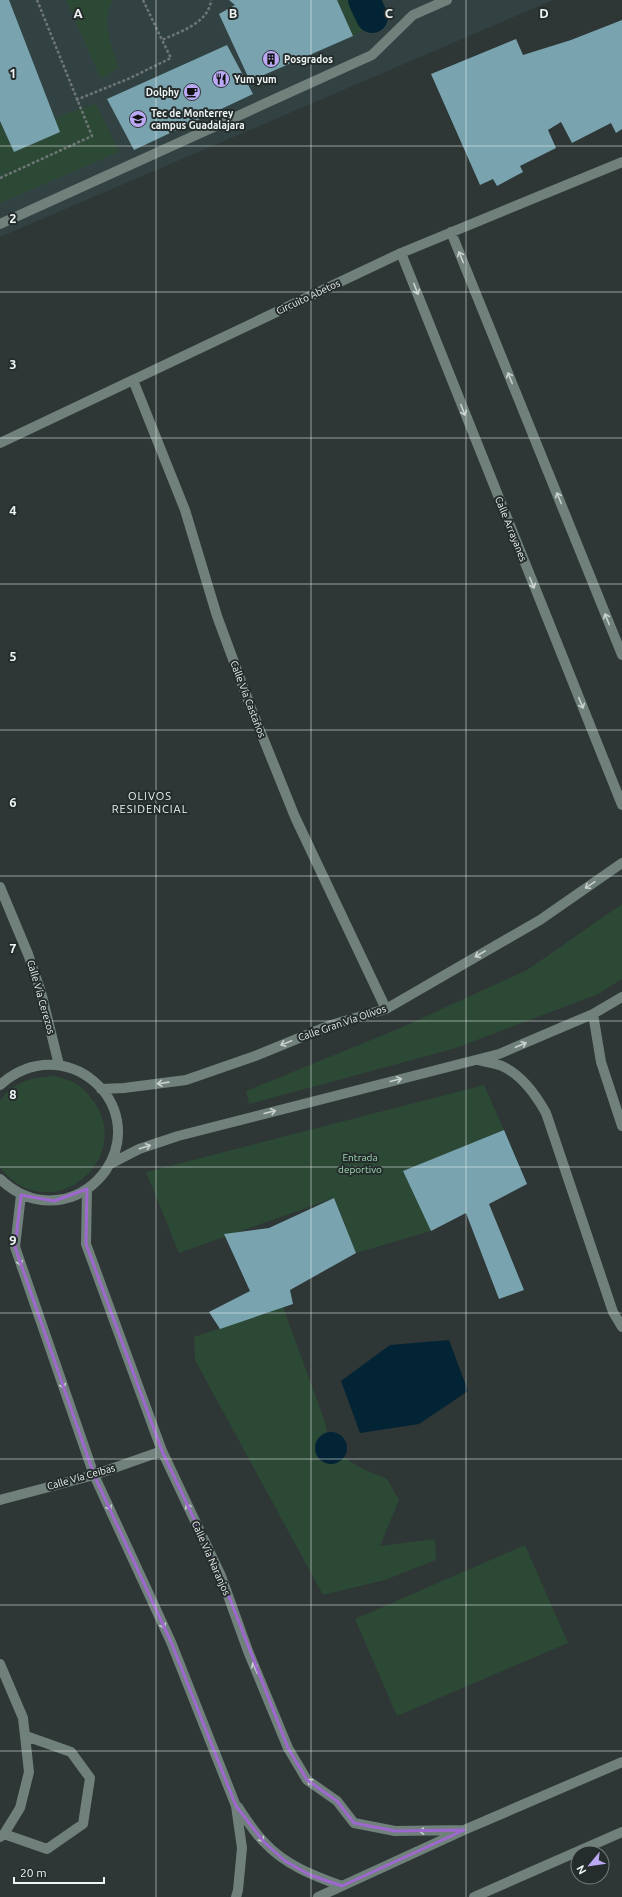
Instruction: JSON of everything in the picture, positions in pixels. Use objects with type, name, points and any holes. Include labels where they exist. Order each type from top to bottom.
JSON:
[{"type":"street","points":[[0,224],[372,55],[414,15],[447,0]]},
{"type":"street","name":"Circuito Abetos","points":[[0,443],[401,253],[622,162]]},
{"type":"street","points":[[451,232],[622,655]]},
{"type":"street","name":"Calle Arrayanes","points":[[401,253],[622,805]]},
{"type":"street","name":"Calle Vía Castaños","points":[[133,380],[185,510],[217,616],[251,708],[295,816],[386,1009]]},
{"type":"street","name":"Calle Gran Vía Olivos","points":[[101,1089],[124,1088],[186,1080],[255,1056],[331,1025],[386,1009],[540,920],[622,863]]},
{"type":"street","name":"Calle Vía Cerezos","points":[[0,887],[28,954],[41,992],[59,1064]]},
{"type":"street","points":[[110,1164],[139,1149],[178,1136],[499,1054],[594,1014],[622,997]]},
{"type":"street","points":[[594,1014],[601,1062],[622,1126]]},
{"type":"street","points":[[477,1060],[502,1067],[520,1079],[535,1093],[546,1113],[613,1312],[622,1327]]},
{"type":"street","points":[[0,1085],[9,1076],[24,1068],[42,1064],[59,1064],[76,1069],[90,1078],[101,1089],[110,1102],[116,1117],[117,1133],[115,1149],[110,1164],[100,1178],[87,1189],[72,1197],[54,1201],[37,1199],[4,1187],[0,1179]]},
{"type":"street","name":"Calle Vía Naranjos","points":[[87,1189],[86,1244],[162,1452],[221,1576],[248,1651],[288,1748],[308,1780],[337,1801],[354,1823],[395,1831],[464,1830]]},
{"type":"street","points":[[21,1194],[15,1247],[94,1475],[171,1642],[236,1806],[242,1848],[236,1897]]},
{"type":"street","name":"Calle Vía Ceibas","points":[[0,1500],[94,1475],[162,1452]]},
{"type":"street","points":[[0,1664],[24,1718],[29,1772],[20,1808],[2,1836],[46,1849],[83,1824],[90,1778],[71,1752],[26,1736]]},
{"type":"street","points":[[318,1897],[464,1830],[622,1762]]},
{"type":"street","points":[[236,1806],[264,1842],[285,1861],[310,1875],[342,1886]]},
{"type":"street","points":[[474,1897],[622,1832]]},
{"type":"path","points":[[0,178],[92,136],[76,100],[37,0]]},
{"type":"path","points":[[76,100],[128,79],[171,58],[143,0]]},
{"type":"path","points":[[162,40],[198,23],[210,6],[211,0]]},
{"type":"highlighted area","points":[[87,1189],[86,1244],[162,1451],[221,1576],[288,1748],[307,1780],[337,1801],[354,1823],[395,1831],[464,1830],[342,1886],[310,1875],[285,1861],[264,1842],[236,1806],[171,1642],[94,1475],[15,1247],[21,1195],[54,1201]]},
{"type":"shaded area","name":"Tec de Monterrey campus Guadalajara","points":[[0,0],[553,0],[0,237]]},
{"type":"green space","points":[[66,0],[113,0],[107,16],[107,25],[110,42],[118,68],[101,79]]},
{"type":"green space","points":[[337,0],[356,0],[369,27],[353,36]]},
{"type":"green space","points":[[96,104],[119,152],[0,203],[0,121],[12,147],[10,141],[66,114]]},
{"type":"green space","points":[[622,904],[622,979],[598,994],[456,1048],[249,1104],[246,1091],[398,1029],[527,970]]},
{"type":"green space","points":[[56,1076],[73,1082],[79,1086],[95,1103],[104,1124],[104,1144],[97,1162],[84,1177],[68,1188],[49,1192],[29,1189],[10,1178],[0,1167],[0,1101],[11,1089],[25,1081]]},
{"type":"green space","name":"Entrada deportivo","points":[[484,1085],[504,1130],[403,1171],[431,1231],[356,1253],[334,1198],[179,1253],[146,1172]]},
{"type":"green space","points":[[283,1307],[325,1422],[331,1450],[363,1469],[387,1479],[399,1500],[380,1546],[435,1539],[436,1560],[385,1580],[323,1595],[195,1360],[194,1337]]},
{"type":"green space","points":[[525,1545],[568,1643],[397,1716],[355,1619]]},
{"type":"water","points":[[449,1340],[468,1391],[419,1424],[360,1433],[341,1381],[390,1345]]},
{"type":"water","points":[[328,1432],[334,1432],[344,1439],[347,1448],[346,1454],[340,1461],[334,1464],[328,1464],[318,1457],[315,1451],[315,1445],[322,1435]]},
{"type":"building","points":[[0,0],[9,0],[60,132],[14,152],[0,121]]},
{"type":"building","name":"Posgrados","points":[[229,0],[337,0],[353,36],[250,81],[219,14],[235,5]]},
{"type":"building","points":[[622,20],[622,129],[616,133],[611,123],[572,143],[561,122],[548,130],[556,148],[520,166],[523,172],[497,186],[493,179],[480,185],[431,74],[516,39],[523,55],[571,40]]},
{"type":"building","points":[[227,45],[253,94],[134,150],[107,99]]},
{"type":"building","points":[[504,1130],[527,1184],[489,1204],[524,1290],[499,1299],[466,1213],[431,1231],[403,1171]]},
{"type":"building","points":[[334,1198],[356,1253],[290,1290],[293,1304],[220,1329],[209,1312],[250,1291],[224,1234],[269,1228]]},
{"type":"waterway","points":[[364,0],[372,17]]},
{"type":"place","name":"Posgrados","points":[[271,59]]},
{"type":"place","name":"Yum yum","points":[[221,79]]},
{"type":"place","name":"Dolphy","points":[[192,92]]},
{"type":"place","name":"Tec de Monterrey campus Guadalajara","points":[[138,119]]},
{"type":"district","name":"OLIVOS RESIDENCIAL","points":[[150,802]]}]
